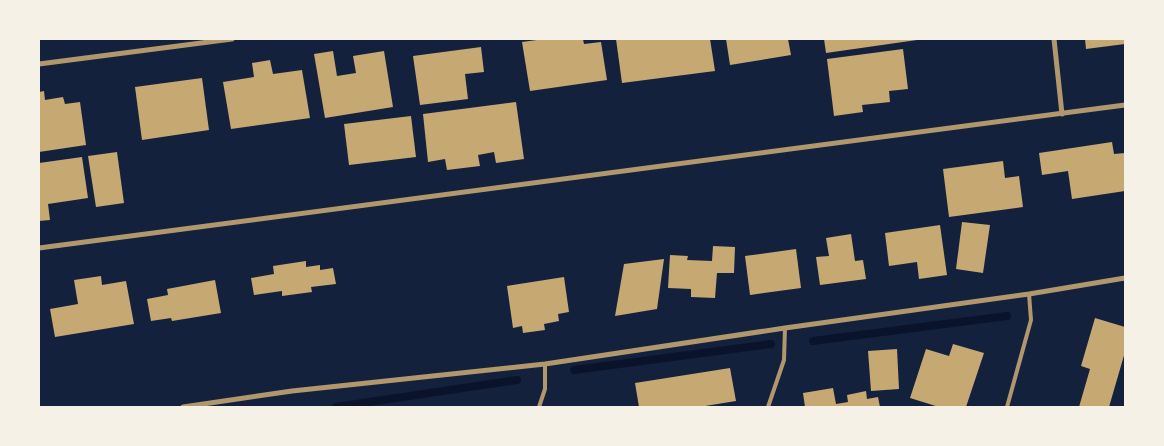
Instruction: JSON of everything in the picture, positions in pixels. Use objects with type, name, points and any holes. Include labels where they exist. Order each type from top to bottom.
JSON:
[{"type":"street","points":[[39,64],[232,39]]},
{"type":"street","points":[[1054,39],[1062,114]]},
{"type":"street","points":[[39,248],[1125,106]]},
{"type":"street","points":[[183,407],[292,391],[545,364],[1029,294],[1125,278]]},
{"type":"lane","points":[[1007,407],[1031,320],[1029,294]]},
{"type":"lane","points":[[768,407],[784,360],[786,328]]},
{"type":"lane","points":[[539,407],[545,390],[545,364]]},
{"type":"building","points":[[544,39],[583,39],[584,44],[601,42],[607,80],[530,91],[522,42]]},
{"type":"building","points":[[616,39],[710,39],[715,71],[622,83]]},
{"type":"building","points":[[726,39],[788,39],[791,55],[730,65]]},
{"type":"building","points":[[824,39],[917,39],[917,40],[826,53]]},
{"type":"building","points":[[1085,39],[1125,39],[1125,44],[1086,49]]},
{"type":"building","points":[[481,47],[484,72],[465,74],[468,99],[420,105],[413,56]]},
{"type":"building","points":[[903,49],[908,89],[889,91],[890,102],[862,105],[863,112],[834,116],[827,59]]},
{"type":"building","points":[[333,51],[337,76],[356,73],[353,56],[384,51],[393,107],[325,118],[314,54]]},
{"type":"building","points":[[270,60],[273,74],[302,70],[310,118],[231,129],[223,82],[254,77],[252,63]]},
{"type":"building","points":[[202,78],[209,130],[142,140],[135,87]]},
{"type":"building","points":[[44,91],[45,100],[63,97],[65,104],[80,102],[86,145],[39,152],[39,92]]},
{"type":"building","points":[[516,102],[524,159],[496,163],[494,152],[478,155],[480,166],[447,170],[445,159],[428,162],[423,114]]},
{"type":"building","points":[[411,116],[416,157],[349,165],[344,124]]},
{"type":"building","points":[[1112,142],[1114,154],[1125,153],[1125,191],[1072,199],[1068,171],[1042,175],[1039,153]]},
{"type":"building","points":[[117,152],[124,203],[96,207],[88,156]]},
{"type":"building","points":[[82,157],[88,198],[48,204],[50,220],[39,221],[39,163]]},
{"type":"building","points":[[1003,161],[1005,178],[1019,176],[1023,207],[949,217],[943,169]]},
{"type":"building","points":[[962,222],[990,225],[983,273],[956,269]]},
{"type":"building","points":[[940,225],[947,275],[919,279],[917,262],[889,266],[885,233]]},
{"type":"building","points":[[851,234],[855,261],[863,260],[866,279],[820,285],[816,257],[829,256],[826,238]]},
{"type":"building","points":[[713,246],[735,247],[734,273],[717,273],[715,298],[691,297],[691,289],[668,288],[670,255],[688,256],[687,260],[712,261]]},
{"type":"building","points":[[796,249],[801,288],[750,295],[745,256]]},
{"type":"building","points":[[664,259],[657,309],[615,316],[624,264]]},
{"type":"building","points":[[306,261],[306,267],[320,265],[320,270],[333,268],[336,284],[311,287],[312,292],[282,296],[282,291],[254,295],[251,278],[274,274],[273,266]]},
{"type":"building","points":[[101,276],[102,285],[126,281],[134,324],[55,337],[50,309],[78,304],[74,280]]},
{"type":"building","points":[[564,277],[569,312],[558,314],[559,321],[544,324],[545,330],[523,333],[522,326],[513,328],[507,286]]},
{"type":"building","points":[[215,280],[221,313],[172,321],[171,318],[151,321],[147,299],[168,295],[167,289]]},
{"type":"building","points":[[1095,318],[1125,327],[1125,352],[1109,407],[1079,407],[1090,369],[1081,366]]},
{"type":"building","points":[[953,344],[984,353],[966,407],[939,407],[910,398],[926,349],[949,356]]},
{"type":"building","points":[[897,349],[899,389],[871,391],[868,351]]},
{"type":"building","points":[[730,368],[736,401],[699,407],[639,407],[635,383]]},
{"type":"building","points":[[833,388],[836,404],[848,402],[847,395],[866,391],[867,399],[878,397],[880,407],[805,407],[803,393]]},
{"type":"waterway","points":[[813,341],[1007,316]]},
{"type":"waterway","points":[[574,370],[771,344]]},
{"type":"waterway","points":[[336,407],[517,380]]}]
